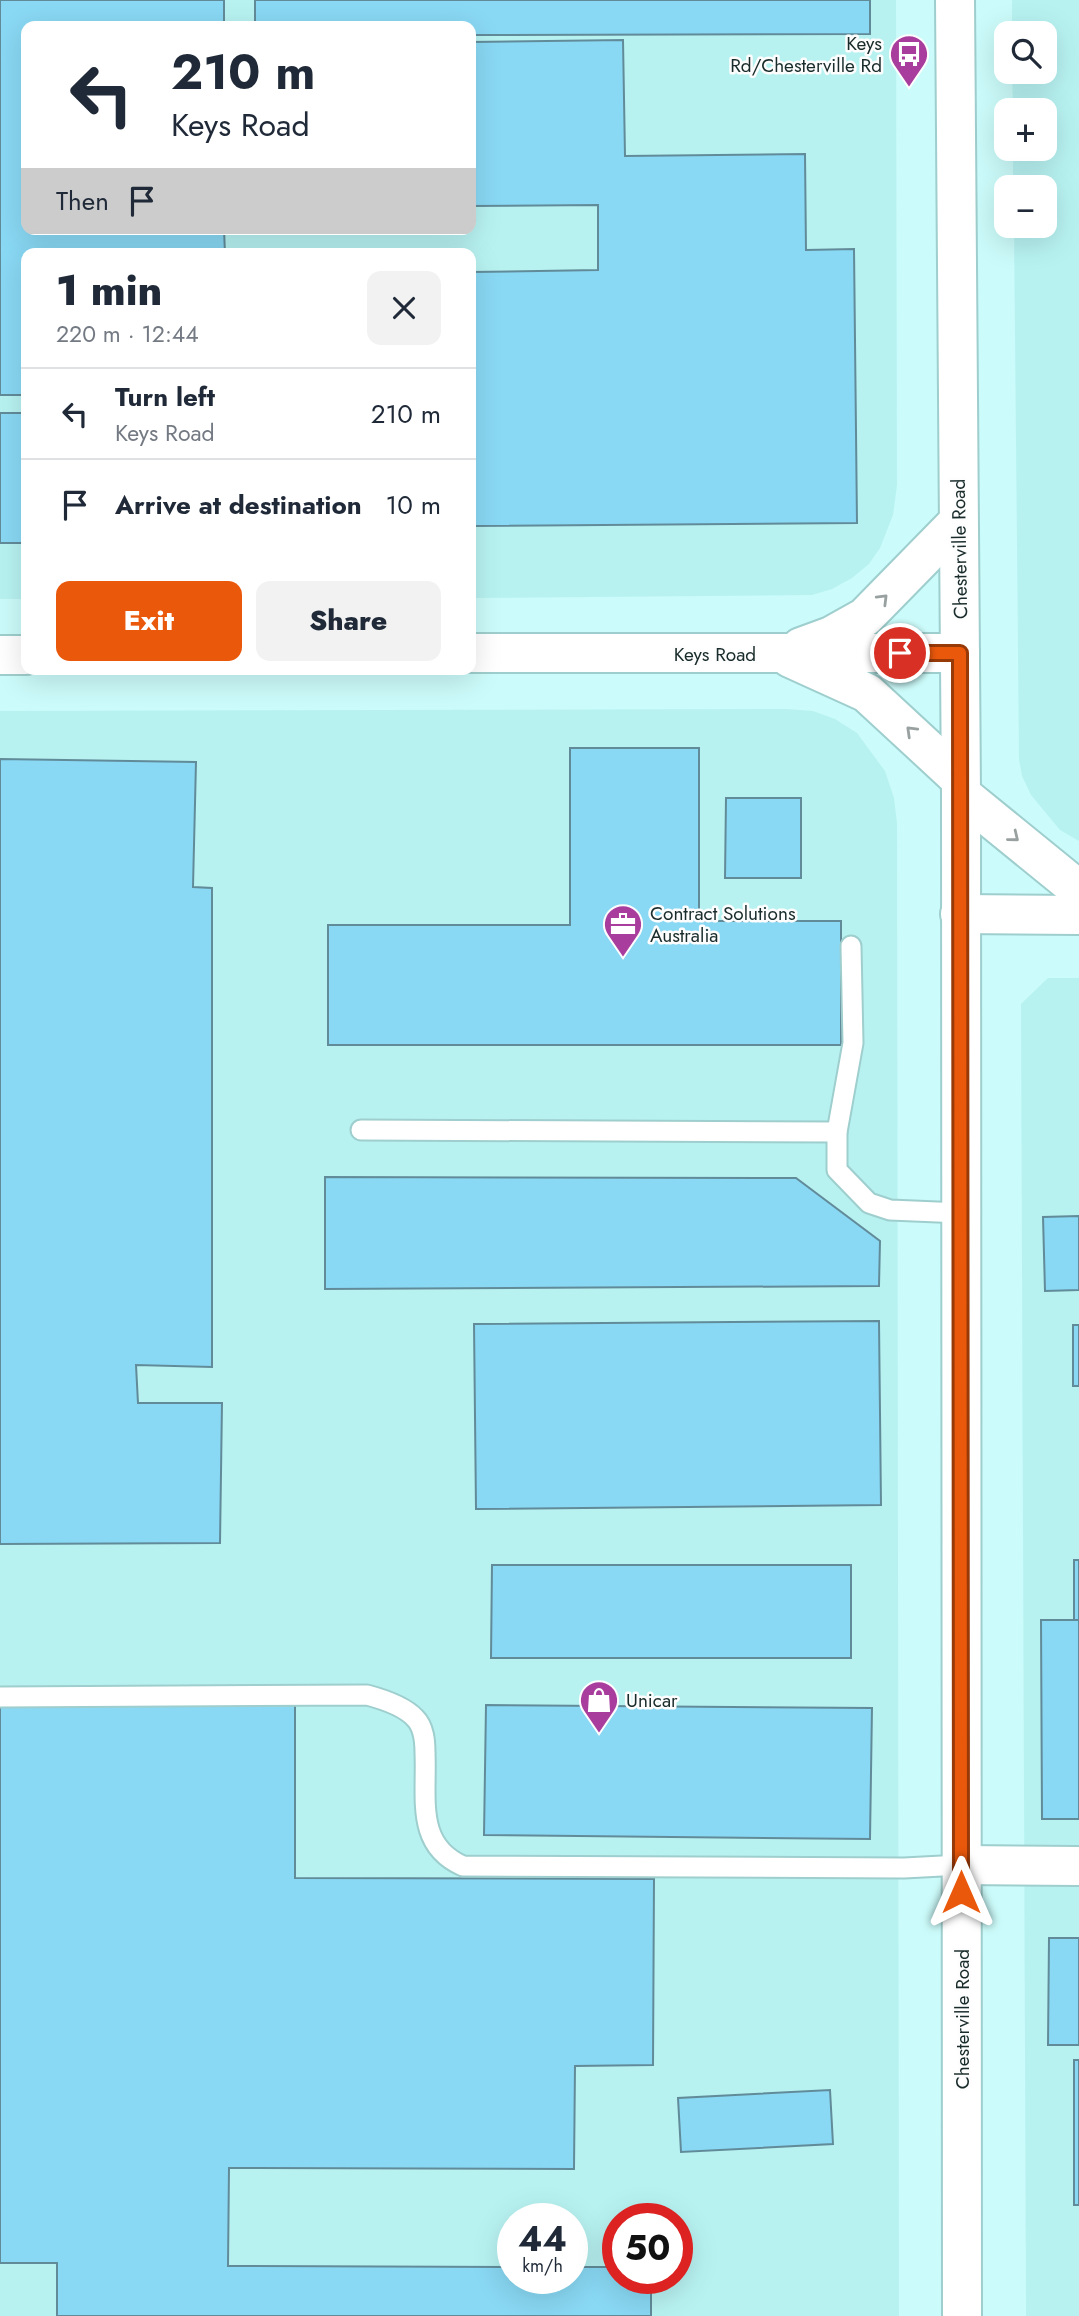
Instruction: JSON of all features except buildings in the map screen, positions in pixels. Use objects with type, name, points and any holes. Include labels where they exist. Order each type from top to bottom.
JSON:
[{"type":"main road","name":"Chesterville Road","points":[[955,0],[961,787],[962,2316]]},
{"type":"main road","points":[[782,654],[831,636],[865,617],[958,522]]},
{"type":"main road","name":"Keys Road","points":[[476,653],[960,653]]},
{"type":"main road","points":[[782,654],[867,693],[961,787],[1079,890]]},
{"type":"main road","points":[[0,655],[21,655]]},
{"type":"main road","points":[[960,914],[1079,915]]},
{"type":"main road","points":[[961,1866],[1079,1866]]},
{"type":"lane","points":[[851,946],[853,1043],[837,1132],[837,1170],[869,1203],[890,1210],[961,1213]]},
{"type":"lane","points":[[361,1130],[837,1132]]},
{"type":"lane","points":[[0,1697],[367,1695],[381,1699],[415,1717],[425,1735],[429,1837],[444,1856],[463,1866],[961,1866]]},
{"type":"shaded area","points":[[0,0],[896,0],[897,485],[893,515],[880,548],[869,564],[852,578],[832,589],[812,595],[476,598],[476,248],[21,248],[21,599],[0,599]]},
{"type":"shaded area","points":[[1012,0],[1079,0],[1079,841],[1060,830],[1031,795],[1022,776],[1019,759],[1014,238],[1057,238],[1057,175],[1013,175],[1013,161],[1057,161],[1057,98],[1013,98],[1012,84],[1057,84],[1057,21],[1012,21]]},
{"type":"shaded area","points":[[786,709],[813,711],[835,719],[857,733],[885,771],[894,798],[897,823],[899,2316],[0,2316],[0,711]]},
{"type":"shaded area","points":[[1048,978],[1079,978],[1079,2316],[1026,2316],[1021,1004]]},
{"type":"place","name":"Keys Rd/Chesterville Rd","points":[[909,88]]},
{"type":"place","name":"Contract Solutions Australia","points":[[623,958]]},
{"type":"place","name":"Unicar","points":[[599,1734]]},
{"type":"route","points":[[900,653],[960,653],[961,1892]]}]
